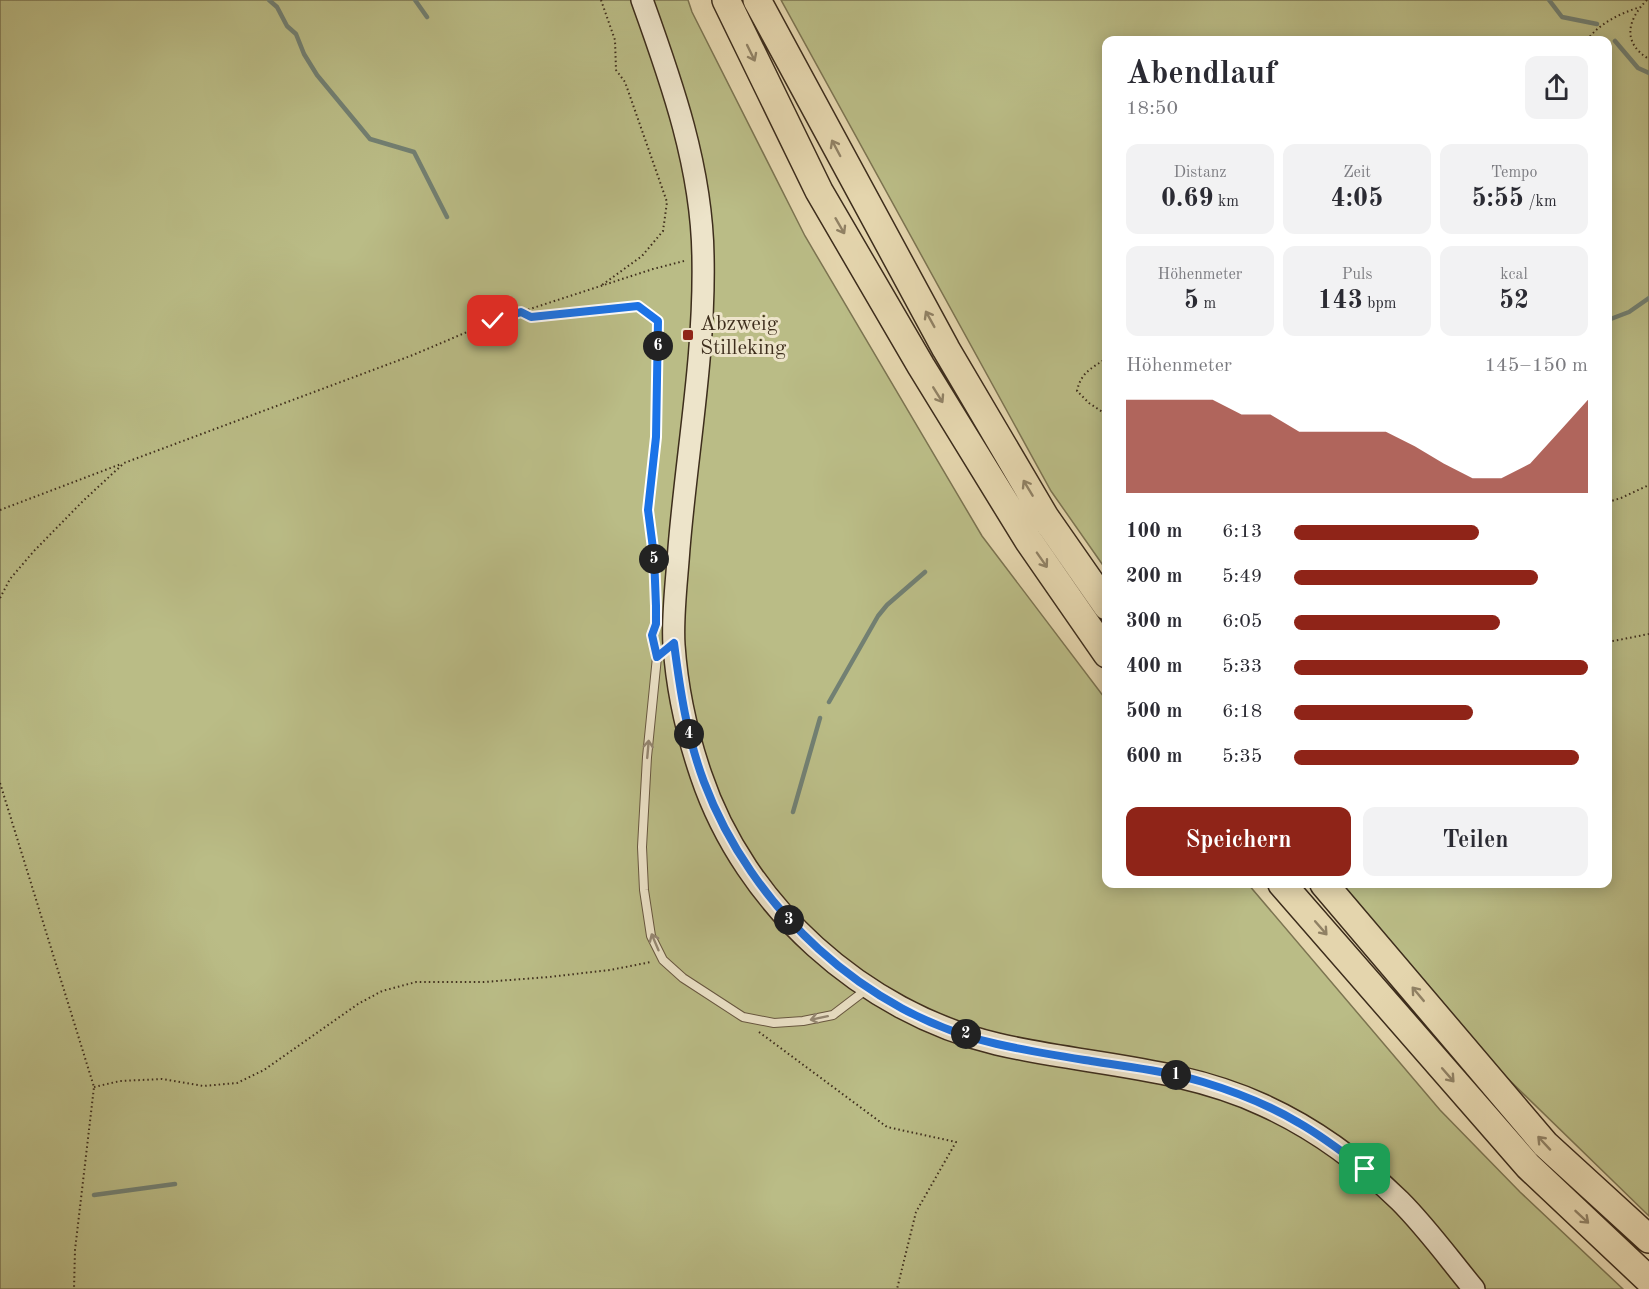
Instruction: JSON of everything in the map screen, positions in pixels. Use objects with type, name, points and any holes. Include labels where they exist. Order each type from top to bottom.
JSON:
[{"type":"highway","points":[[726,0],[819,191],[915,356],[1028,540],[1102,647]]},
{"type":"highway","points":[[757,0],[946,350],[1045,517],[1102,599]]},
{"type":"highway","points":[[1285,888],[1528,1166],[1649,1280]]},
{"type":"highway","points":[[1327,888],[1545,1144],[1649,1239]]},
{"type":"main road","points":[[642,0],[685,131],[696,183],[703,255],[701,336],[682,519],[674,643],[683,706],[692,747],[707,791],[728,837],[753,875],[779,908],[813,944],[850,975],[889,1001],[946,1028],[995,1043],[1088,1061],[1148,1069],[1201,1081],[1299,1122],[1365,1169],[1403,1204],[1474,1289]]},
{"type":"lane","points":[[674,643],[657,657],[647,757],[642,848],[644,890],[651,936],[663,960],[683,978],[743,1017],[774,1023],[803,1021],[833,1015],[868,988]]},
{"type":"path","points":[[600,286],[642,256],[663,231],[667,202],[625,82],[616,70],[615,40],[601,0]]},
{"type":"path","points":[[1647,0],[1632,21],[1630,32],[1632,41],[1638,50],[1649,58]]},
{"type":"path","points":[[1590,36],[1606,22],[1640,7]]},
{"type":"path","points":[[0,510],[413,355],[493,321],[703,255]]},
{"type":"path","points":[[521,312],[531,317],[638,306],[658,321],[656,437],[648,510],[654,556],[656,606]]},
{"type":"path","points":[[1102,361],[1089,369],[1080,380],[1077,391],[1102,412]]},
{"type":"path","points":[[0,598],[10,579],[34,551],[124,463]]},
{"type":"path","points":[[1612,501],[1649,485]]},
{"type":"path","points":[[656,624],[652,635],[657,657]]},
{"type":"path","points":[[1612,641],[1649,634]]},
{"type":"path","points":[[0,783],[94,1087],[75,1250],[74,1289]]},
{"type":"path","points":[[94,1087],[120,1081],[162,1079],[203,1086],[237,1083],[264,1070],[357,1004],[382,991],[416,982],[484,982],[549,977],[610,970],[663,960]]},
{"type":"path","points":[[743,1017],[761,1034],[887,1126],[956,1142],[916,1212],[897,1289]]},
{"type":"green space","points":[[0,0],[688,0],[805,236],[982,536],[1102,694],[1102,888],[1251,888],[1440,1110],[1520,1192],[1623,1289],[0,1289]]},
{"type":"green space","points":[[781,0],[1649,0],[1649,1216],[1502,1073],[1342,888],[1612,888],[1612,36],[1102,36],[1102,564],[1051,491]]},
{"type":"waterway","points":[[269,0],[277,7],[287,26],[296,34],[304,54],[317,75],[370,139],[414,152],[447,217]]},
{"type":"waterway","points":[[415,0],[427,17]]},
{"type":"waterway","points":[[1549,0],[1562,17],[1597,24]]},
{"type":"waterway","points":[[1615,41],[1638,68],[1649,73]]},
{"type":"waterway","points":[[1612,318],[1629,312],[1649,298]]},
{"type":"waterway","points":[[829,702],[878,616],[887,605],[925,572]]},
{"type":"waterway","points":[[793,812],[820,718]]},
{"type":"waterway","points":[[94,1195],[175,1184]]},
{"type":"place","name":"Abzweig Stilleking","points":[[688,335]]},
{"type":"route","points":[[493,321],[521,312],[531,317],[638,306],[658,321],[656,437],[648,510],[654,556],[656,606],[656,624],[652,635],[657,657],[674,643],[683,706],[692,747],[703,780],[728,837],[763,888],[813,944],[850,975],[889,1001],[946,1028],[995,1043],[1088,1061],[1148,1069],[1201,1081],[1233,1092],[1299,1122],[1365,1169]]}]
